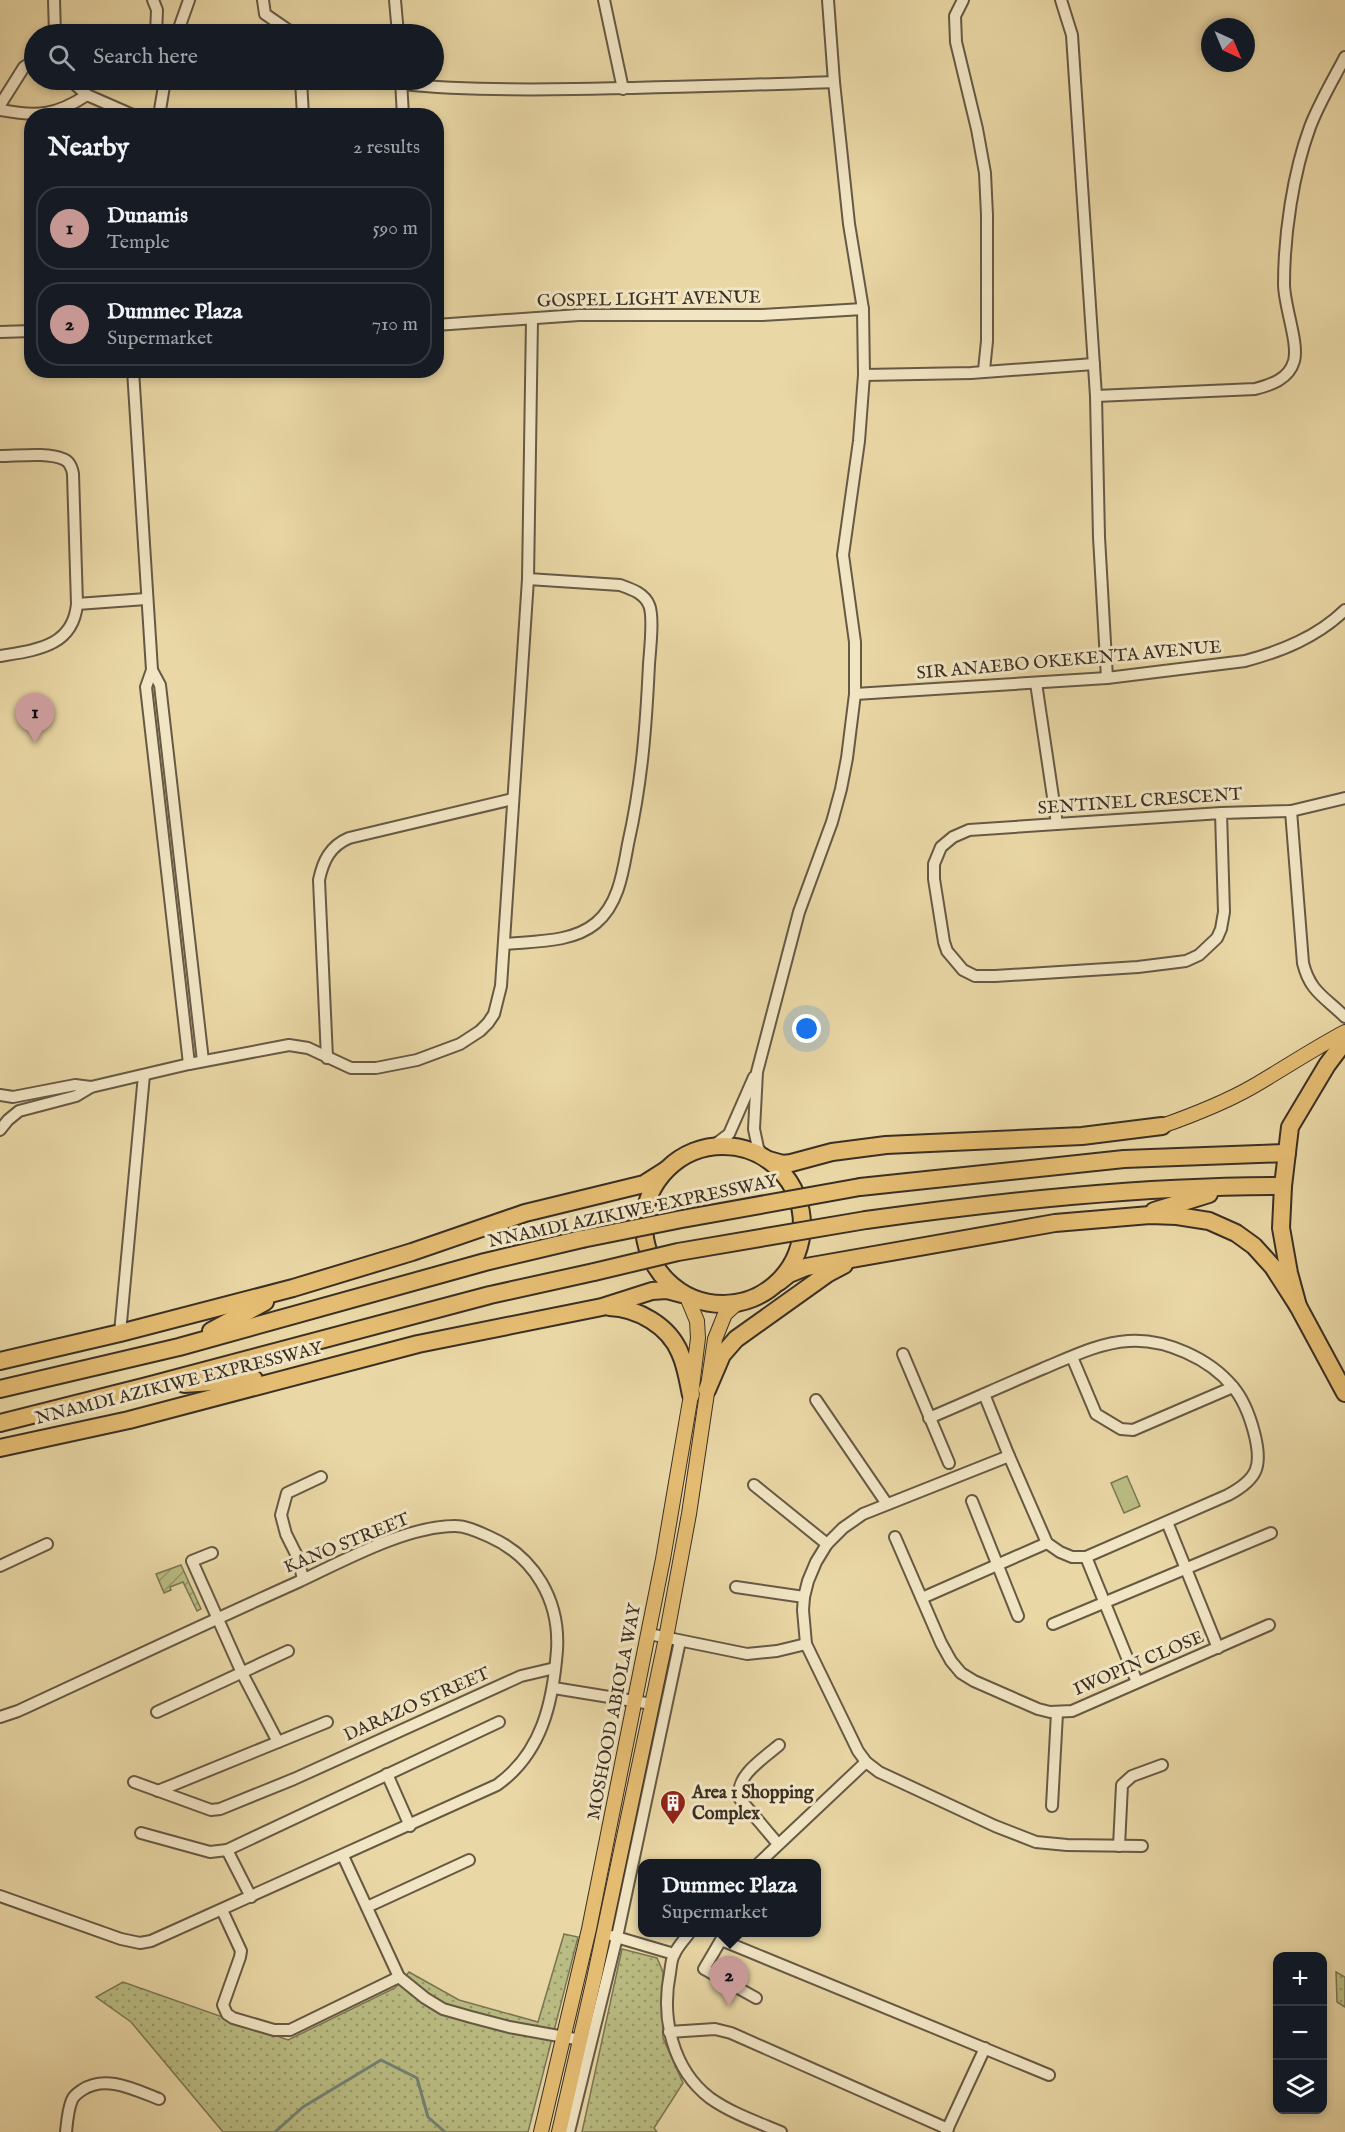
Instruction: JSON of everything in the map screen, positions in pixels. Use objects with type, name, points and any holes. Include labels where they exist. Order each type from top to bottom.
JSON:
[{"type":"highway","points":[[1298,1306],[1281,1228],[1290,1127],[1327,1065],[1345,1041]]},
{"type":"highway","name":"NNAMDI AZIKIWE EXPRESSWAY","points":[[767,1159],[783,1164],[832,1152],[886,1145],[1071,1137],[1162,1126]]},
{"type":"highway","points":[[779,1282],[797,1253],[802,1236],[799,1202],[782,1172],[767,1159],[746,1149],[726,1146],[706,1148],[684,1156],[666,1170],[654,1186],[646,1205],[644,1225],[646,1246],[654,1264],[666,1281],[685,1295],[720,1305],[736,1304],[759,1295],[779,1282],[789,1274],[806,1267],[1020,1228],[1150,1215],[1209,1221],[1236,1233],[1254,1246],[1273,1267],[1298,1306],[1345,1393]]},
{"type":"highway","name":"NNAMDI AZIKIWE EXPRESSWAY","points":[[0,1389],[179,1347],[485,1262],[582,1239],[717,1212],[860,1186],[1124,1159],[1287,1153]]},
{"type":"highway","name":"NNAMDI AZIKIWE EXPRESSWAY","points":[[0,1361],[120,1333],[293,1288],[412,1252],[525,1213],[644,1184],[666,1170]]},
{"type":"highway","name":"NNAMDI AZIKIWE EXPRESSWAY","points":[[5,1422],[490,1295],[678,1252],[866,1220],[1010,1202],[1115,1193],[1239,1186],[1283,1186]]},
{"type":"highway","points":[[1131,1217],[1239,1186]]},
{"type":"highway","points":[[699,1392],[722,1355],[736,1339],[827,1274],[860,1258]]},
{"type":"highway","points":[[179,1347],[293,1288]]},
{"type":"highway","name":"NNAMDI AZIKIWE EXPRESSWAY","points":[[0,1448],[129,1419],[445,1338],[602,1307],[660,1290],[685,1295]]},
{"type":"highway","points":[[602,1307],[618,1307],[643,1315],[668,1334],[681,1354],[699,1392]]},
{"type":"highway","points":[[147,1386],[294,1376]]},
{"type":"main road","points":[[1162,1126],[1195,1115],[1251,1087],[1345,1032]]},
{"type":"main road","name":"MOSHOOD ABIOLA WAY","points":[[563,2129],[580,2040],[611,1935],[652,1704],[673,1639],[689,1514],[699,1392],[698,1328],[693,1307],[685,1295]]},
{"type":"main road","name":"MOSHOOD ABIOLA WAY","points":[[541,2132],[590,1929],[699,1392],[718,1330],[726,1314],[736,1304]]},
{"type":"street","points":[[54,0],[55,24]]},
{"type":"street","points":[[153,0],[157,10],[156,24]]},
{"type":"street","points":[[181,24],[189,0]]},
{"type":"street","points":[[263,0],[265,14],[281,24]]},
{"type":"street","points":[[395,0],[397,24]]},
{"type":"street","points":[[604,0],[623,89]]},
{"type":"street","points":[[706,1148],[729,1134],[757,1072],[799,912],[832,822],[841,789],[855,694],[855,642],[843,555],[860,441],[864,375],[863,309],[849,224],[828,0]]},
{"type":"street","points":[[963,0],[955,16],[956,42],[985,173],[987,350],[984,370]]},
{"type":"street","points":[[1061,0],[1072,35],[1096,396],[1099,537],[1107,678]]},
{"type":"street","points":[[1096,396],[1255,389],[1273,384],[1287,375],[1294,362],[1295,350],[1286,307],[1284,284],[1295,182],[1300,156],[1311,124],[1345,57]]},
{"type":"street","points":[[0,105],[24,67]]},
{"type":"street","points":[[444,86],[479,90],[623,89],[834,82]]},
{"type":"street","points":[[81,90],[87,95],[117,108]]},
{"type":"street","points":[[160,108],[163,90]]},
{"type":"street","points":[[302,90],[303,108]]},
{"type":"street","points":[[402,90],[403,108]]},
{"type":"street","points":[[64,108],[87,95]]},
{"type":"street","points":[[0,110],[24,115]]},
{"type":"street","name":"GOSPEL LIGHT AVENUE","points":[[444,324],[579,315],[762,315],[863,309]]},
{"type":"street","points":[[0,1131],[19,1110],[76,1096],[91,1087],[189,1064],[289,1045],[308,1048],[351,1068],[376,1068],[417,1060],[471,1038],[488,1023],[494,1014],[501,986],[528,579],[532,319]]},
{"type":"street","points":[[0,332],[24,332]]},
{"type":"street","points":[[864,375],[971,373],[984,370],[1094,364]]},
{"type":"street","points":[[133,378],[152,670],[160,685],[203,1062]]},
{"type":"street","points":[[0,456],[54,457],[65,459],[71,467],[77,604],[76,620],[51,645],[0,656]]},
{"type":"street","points":[[504,944],[566,937],[578,933],[596,923],[609,908],[623,871],[638,802],[646,733],[651,631],[650,606],[644,596],[620,585],[528,579]]},
{"type":"street","points":[[77,604],[146,599]]},
{"type":"street","name":"SIR ANAEBO OKEKENTA AVENUE","points":[[855,694],[1107,678],[1245,661],[1301,641],[1345,610]]},
{"type":"street","points":[[152,670],[146,687],[189,1064]]},
{"type":"street","points":[[1036,683],[1057,824]]},
{"type":"street","points":[[155,766],[169,764]]},
{"type":"street","name":"SENTINEL CRESCENT","points":[[1221,813],[1224,912],[1217,938],[1199,955],[1186,961],[1163,964],[975,976],[963,970],[947,951],[934,879],[934,864],[941,847],[952,837],[969,830],[1221,813],[1291,811],[1345,798]]},
{"type":"street","points":[[327,1058],[319,880],[326,857],[336,845],[349,838],[513,799]]},
{"type":"street","points":[[1291,811],[1306,977],[1312,987],[1345,1017]]},
{"type":"street","points":[[757,1072],[754,1129],[758,1148],[767,1159]]},
{"type":"street","points":[[120,1333],[144,1075]]},
{"type":"street","points":[[0,1095],[13,1097],[75,1085],[91,1087]]},
{"type":"street","points":[[929,1418],[984,1394],[1072,1356],[1109,1344],[1129,1341],[1162,1344],[1200,1361],[1221,1375],[1233,1387],[1248,1413],[1255,1435],[1259,1461],[1255,1474],[1246,1485],[1228,1495],[1086,1557],[1072,1557],[1047,1543],[984,1394]]},
{"type":"street","points":[[903,1354],[949,1463]]},
{"type":"street","points":[[1072,1356],[1096,1414],[1121,1429],[1134,1430],[1233,1387]]},
{"type":"street","points":[[816,1400],[886,1504]]},
{"type":"street","points":[[1009,1456],[886,1504],[863,1514],[843,1528],[827,1544],[808,1581],[803,1610],[806,1644],[850,1738],[866,1762],[896,1782],[1028,1840],[1067,1845],[1142,1846]]},
{"type":"street","points":[[303,1579],[298,1558],[286,1534],[281,1515],[287,1493],[321,1477]]},
{"type":"street","points":[[754,1485],[827,1544]]},
{"type":"street","points":[[972,1501],[1018,1616]]},
{"type":"street","points":[[1167,1522],[1218,1648]]},
{"type":"street","name":"KANO STREET","points":[[0,1718],[384,1543],[429,1529],[457,1526],[476,1531],[499,1541],[518,1554],[534,1570],[547,1590],[555,1616],[557,1639],[554,1688],[538,1737],[530,1752],[509,1777],[497,1785],[152,1941],[140,1943],[121,1939],[0,1896]]},
{"type":"street","points":[[1053,1624],[1271,1533]]},
{"type":"street","name":"IWOPIN CLOSE","points":[[895,1537],[940,1643],[951,1661],[961,1673],[974,1681],[1038,1709],[1057,1713],[1072,1711],[1269,1625]]},
{"type":"street","points":[[922,1598],[1047,1543]]},
{"type":"street","points":[[0,1566],[47,1544]]},
{"type":"street","points":[[212,1552],[192,1561],[242,1673],[278,1742]]},
{"type":"street","points":[[1086,1557],[1137,1682]]},
{"type":"street","points":[[736,1587],[804,1597]]},
{"type":"street","points":[[649,1634],[747,1654],[777,1651],[806,1644]]},
{"type":"street","points":[[563,2129],[611,1935],[673,1639]]},
{"type":"street","points":[[158,1712],[288,1651]]},
{"type":"street","name":"DARAZO STREET","points":[[134,1782],[211,1810],[220,1809],[294,1779],[521,1676],[555,1668]]},
{"type":"street","points":[[554,1688],[652,1704]]},
{"type":"street","points":[[1052,1806],[1057,1713]]},
{"type":"street","points":[[159,1791],[327,1722]]},
{"type":"street","points":[[141,1833],[210,1852],[227,1850],[500,1722]]},
{"type":"street","points":[[778,1844],[740,1799],[738,1793],[742,1779],[779,1745]]},
{"type":"street","points":[[762,1859],[866,1762]]},
{"type":"street","points":[[1119,1846],[1122,1785],[1132,1776],[1162,1766]]},
{"type":"street","points":[[387,1774],[410,1826]]},
{"type":"street","points":[[227,1850],[251,1897]]},
{"type":"street","points":[[343,1856],[399,1977],[425,1998],[443,2009],[509,2027],[580,2040]]},
{"type":"street","points":[[367,1907],[469,1860]]},
{"type":"street","points":[[222,1910],[241,1951],[223,2005],[227,2014],[233,2018],[274,2030],[290,2030],[399,1977]]},
{"type":"street","points":[[590,1929],[674,1954]]},
{"type":"street","points":[[686,1937],[674,1954],[668,1982],[669,2032],[679,2059],[709,2097],[726,2108],[781,2132]]},
{"type":"street","points":[[756,1998],[704,1969],[721,1940],[1049,2075]]},
{"type":"street","points":[[669,2032],[715,2029],[731,2033],[947,2130],[985,2048]]},
{"type":"street","points":[[66,2132],[72,2100],[76,2094],[87,2087],[100,2083],[118,2084],[159,2099]]},
{"type":"green space","points":[[1127,1476],[1140,1506],[1124,1513],[1111,1483]]},
{"type":"green space","points":[[181,1565],[201,1609],[197,1611],[183,1582],[170,1587],[171,1590],[164,1593],[156,1574]]},
{"type":"green space","points":[[564,1934],[578,1937],[528,2132],[223,2132],[131,2022],[96,1997],[123,1982],[288,2040],[395,1988],[409,1972],[459,2000],[538,2022]]},
{"type":"green space","points":[[622,1949],[657,1958],[663,1972],[663,2038],[683,2083],[654,2128],[657,2132],[582,2132]]},
{"type":"green space","points":[[1336,1972],[1345,1977],[1345,2007],[1337,2002]]},
{"type":"waterway","points":[[275,2132],[303,2107],[381,2060],[417,2078],[428,2117],[445,2132]]},
{"type":"place","name":"Dunamis","points":[[35,743]]},
{"type":"place","name":"Area 1 Shopping Complex","points":[[673,1826]]},
{"type":"place","name":"Dummec Plaza","points":[[729,2006]]}]
